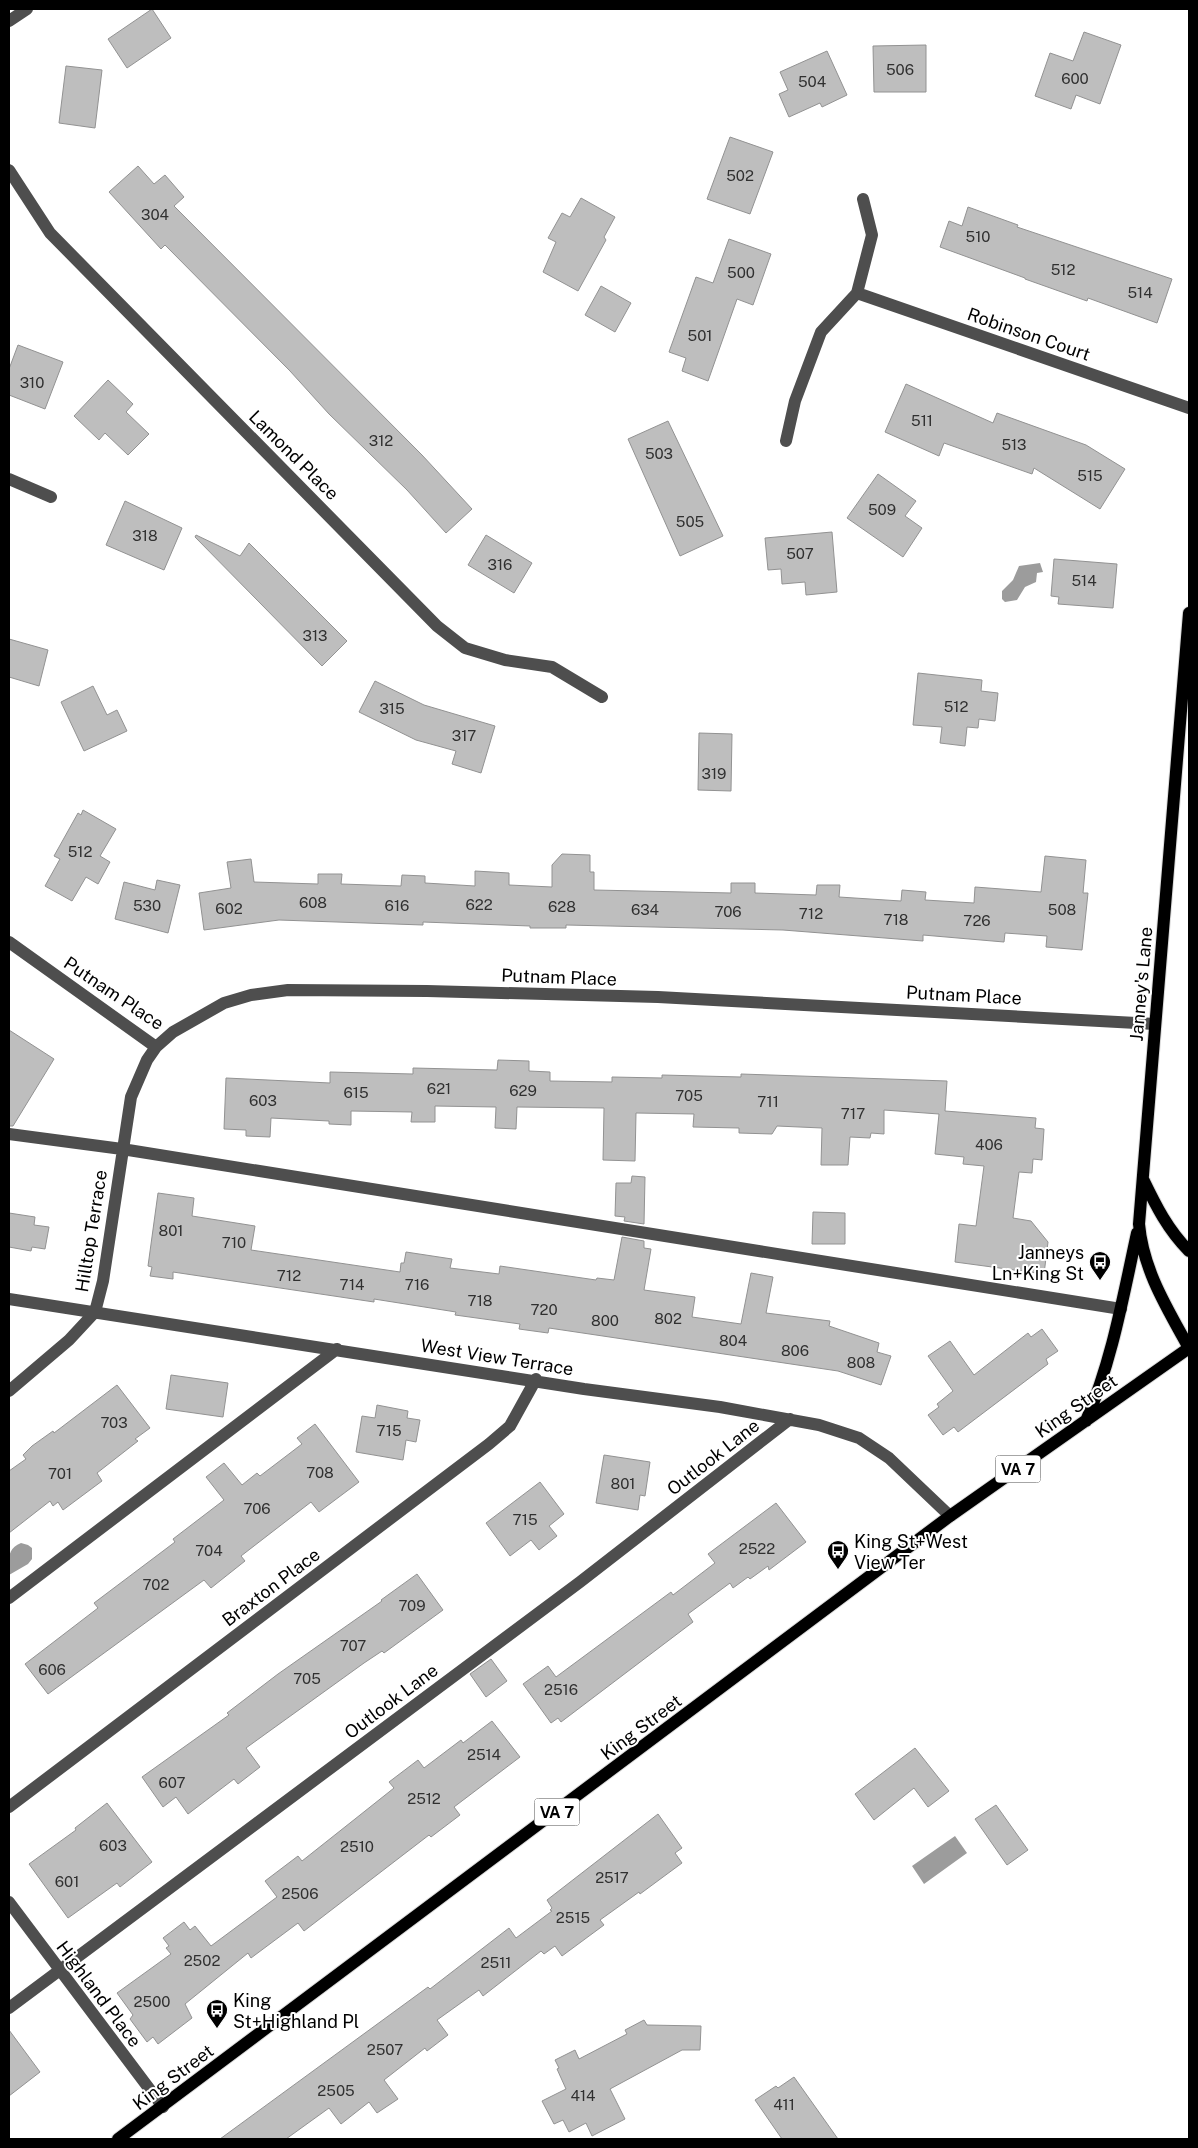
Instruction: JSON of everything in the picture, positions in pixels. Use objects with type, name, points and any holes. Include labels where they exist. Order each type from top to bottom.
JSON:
[{"type":"main road","name":"Janney's Lane","points":[[1189,613],[1176,793],[1139,1224],[1140,1244],[1146,1263],[1189,1348]]},
{"type":"main road","points":[[1142,1176],[1161,1216],[1189,1251]]},
{"type":"main road","points":[[1086,1421],[1105,1374],[1139,1224]]},
{"type":"main road","name":"King Street","points":[[118,2139],[950,1516],[1189,1348]]},
{"type":"street","points":[[9,21],[27,9]]},
{"type":"street","name":"Lamond Place","points":[[9,170],[50,233],[437,626],[465,648],[505,660],[552,667],[602,697]]},
{"type":"street","points":[[786,441],[794,401],[821,332],[857,293],[872,235],[863,199]]},
{"type":"street","name":"Robinson Court","points":[[857,293],[1189,408]]},
{"type":"street","points":[[9,479],[51,497]]},
{"type":"street","name":"Putnam Place","points":[[9,942],[156,1047],[173,1032],[224,1002],[251,995],[288,990],[427,991],[658,997],[1155,1024]]},
{"type":"street","name":"Hilltop Terrace","points":[[9,1391],[69,1340],[95,1312],[103,1281],[130,1097],[137,1078],[156,1047]]},
{"type":"street","points":[[9,1134],[122,1149],[1120,1309]]},
{"type":"street","name":"West View Terrace","points":[[9,1299],[819,1425],[859,1438],[889,1458],[950,1516]]},
{"type":"street","points":[[9,1598],[337,1350]]},
{"type":"street","name":"Braxton Place","points":[[9,1807],[489,1444],[510,1426],[536,1380]]},
{"type":"street","name":"Outlook Lane","points":[[9,2008],[580,1582],[790,1420]]},
{"type":"street","name":"Highland Place","points":[[9,1902],[163,2107]]},
{"type":"shaded area","points":[[1040,563],[1043,572],[1037,573],[1036,582],[1025,587],[1017,600],[1005,602],[1002,599],[1002,591],[1013,580],[1019,566]]},
{"type":"shaded area","points":[[21,1543],[32,1548],[32,1559],[28,1564],[9,1575],[9,1556],[13,1549]]},
{"type":"shaded area","points":[[955,1836],[967,1853],[924,1884],[912,1866]]},
{"type":"building","points":[[152,9],[171,38],[127,68],[108,39]]},
{"type":"building","points":[[1084,32],[1121,45],[1100,104],[1076,95],[1071,109],[1035,96],[1050,53],[1073,61]]},
{"type":"building","points":[[926,45],[926,92],[874,92],[873,46]]},
{"type":"building","points":[[827,51],[847,95],[822,107],[820,103],[789,117],[779,94],[788,90],[780,72]]},
{"type":"building","points":[[66,66],[102,70],[95,128],[59,123]]},
{"type":"building","points":[[730,137],[773,152],[750,214],[707,199]]},
{"type":"building","points":[[138,166],[154,184],[165,175],[184,197],[174,206],[422,455],[472,509],[446,533],[407,490],[329,414],[290,371],[165,245],[161,249],[109,192]]},
{"type":"building","points":[[581,198],[615,217],[604,237],[606,240],[578,291],[543,272],[556,242],[548,238],[562,213],[570,217]]},
{"type":"building","points":[[968,207],[1018,225],[1017,227],[1172,279],[1157,323],[1088,298],[1087,301],[940,247],[949,221],[962,226]]},
{"type":"building","points":[[729,239],[771,254],[753,305],[737,299],[708,381],[682,371],[686,358],[669,352],[696,277],[713,283]]},
{"type":"building","points":[[601,286],[631,303],[615,332],[585,315]]},
{"type":"building","points":[[18,345],[63,362],[45,409],[9,395],[9,369]]},
{"type":"building","points":[[108,380],[133,404],[126,412],[149,434],[128,455],[105,433],[99,440],[74,416]]},
{"type":"building","points":[[906,384],[993,423],[997,413],[1086,445],[1125,469],[1100,509],[1034,468],[1032,474],[944,443],[939,456],[885,432]]},
{"type":"building","points":[[668,421],[723,536],[680,556],[628,439]]},
{"type":"building","points":[[878,474],[916,501],[905,516],[922,528],[903,557],[847,518]]},
{"type":"building","points":[[125,501],[182,528],[164,570],[106,545]]},
{"type":"building","points":[[832,532],[837,592],[806,595],[805,582],[782,584],[781,569],[768,570],[765,538]]},
{"type":"building","points":[[196,535],[240,556],[249,543],[347,641],[322,666],[195,537]]},
{"type":"building","points":[[486,535],[532,563],[514,593],[468,565]]},
{"type":"building","points":[[1054,559],[1117,564],[1113,608],[1058,604],[1059,597],[1051,596]]},
{"type":"building","points":[[9,639],[48,650],[39,686],[9,677]]},
{"type":"building","points":[[918,673],[982,680],[981,691],[998,693],[995,721],[979,719],[978,728],[967,727],[965,746],[940,743],[942,727],[913,725]]},
{"type":"building","points":[[375,681],[424,705],[495,726],[481,773],[452,764],[456,751],[416,740],[359,712]]},
{"type":"building","points":[[93,686],[107,715],[117,710],[127,731],[84,751],[61,702]]},
{"type":"building","points":[[699,733],[732,734],[731,791],[698,790]]},
{"type":"building","points":[[83,810],[116,829],[100,856],[110,862],[98,884],[86,877],[72,901],[45,886],[60,859],[54,856],[78,813],[81,815]]},
{"type":"building","points":[[562,854],[590,855],[590,872],[594,872],[594,890],[731,893],[731,883],[755,883],[755,893],[816,895],[817,885],[840,885],[839,897],[901,901],[902,890],[926,892],[925,900],[974,903],[975,887],[1041,892],[1045,856],[1086,860],[1083,893],[1088,893],[1082,950],[1046,947],[1047,936],[1005,933],[1004,942],[923,935],[923,941],[783,930],[566,925],[566,928],[530,928],[530,926],[423,922],[423,925],[279,920],[204,930],[199,893],[231,888],[227,862],[251,859],[254,882],[318,884],[318,874],[342,874],[341,884],[401,886],[402,875],[425,876],[425,883],[475,886],[475,871],[509,873],[509,885],[552,887],[552,865]]},
{"type":"building","points":[[157,880],[180,885],[168,933],[115,919],[124,882],[155,890]]},
{"type":"building","points":[[9,1030],[54,1059],[13,1126],[9,1126]]},
{"type":"building","points":[[498,1060],[529,1061],[529,1071],[550,1072],[550,1081],[612,1082],[612,1077],[662,1078],[662,1075],[741,1077],[741,1074],[947,1081],[945,1111],[1036,1118],[1035,1128],[1044,1129],[1042,1160],[1033,1159],[1032,1173],[1019,1172],[1013,1218],[1031,1221],[1048,1242],[1044,1274],[955,1262],[959,1224],[976,1226],[984,1166],[963,1164],[964,1157],[935,1154],[939,1114],[884,1110],[884,1134],[871,1133],[870,1138],[850,1137],[848,1165],[821,1165],[822,1128],[777,1126],[772,1134],[739,1133],[739,1128],[693,1127],[694,1114],[636,1113],[635,1161],[603,1160],[604,1108],[517,1107],[516,1129],[495,1128],[496,1107],[435,1106],[435,1122],[411,1122],[412,1112],[351,1111],[351,1125],[329,1124],[329,1121],[271,1118],[270,1137],[246,1136],[246,1130],[224,1129],[226,1078],[330,1083],[330,1072],[413,1074],[413,1068],[497,1070]]},
{"type":"building","points":[[632,1176],[645,1177],[644,1224],[624,1221],[625,1217],[615,1216],[616,1183],[631,1183]]},
{"type":"building","points":[[158,1193],[194,1198],[192,1216],[255,1226],[251,1250],[400,1272],[401,1263],[404,1263],[406,1252],[452,1259],[450,1268],[499,1274],[500,1266],[596,1280],[597,1278],[614,1280],[622,1237],[644,1241],[644,1248],[651,1249],[644,1290],[695,1297],[692,1317],[741,1324],[751,1273],[773,1277],[766,1313],[830,1321],[829,1326],[879,1343],[877,1352],[891,1356],[881,1385],[838,1371],[549,1328],[548,1333],[519,1329],[520,1324],[455,1315],[456,1312],[374,1299],[374,1302],[173,1272],[173,1279],[150,1276],[152,1267],[148,1266]]},
{"type":"building","points":[[813,1212],[845,1213],[845,1244],[812,1244]]},
{"type":"building","points":[[9,1213],[35,1217],[34,1225],[49,1227],[45,1249],[32,1247],[31,1251],[9,1247]]},
{"type":"building","points":[[1042,1329],[1058,1351],[1046,1359],[1048,1364],[958,1432],[954,1427],[943,1435],[928,1415],[939,1407],[937,1404],[953,1391],[928,1356],[950,1341],[974,1375],[1028,1333],[1031,1337]]},
{"type":"building","points":[[171,1375],[228,1383],[223,1417],[166,1409]]},
{"type":"building","points":[[117,1385],[150,1428],[135,1439],[138,1441],[97,1473],[102,1481],[63,1510],[58,1502],[53,1506],[50,1501],[9,1533],[9,1471],[26,1459],[23,1455],[32,1446],[53,1431],[54,1433]]},
{"type":"building","points":[[377,1405],[408,1411],[407,1418],[420,1420],[416,1442],[406,1440],[403,1460],[356,1452],[362,1416],[375,1418]]},
{"type":"building","points":[[315,1424],[359,1482],[319,1512],[311,1502],[241,1556],[245,1561],[211,1588],[204,1580],[48,1694],[25,1664],[98,1608],[94,1603],[175,1542],[173,1539],[224,1500],[206,1477],[224,1463],[242,1485],[257,1473],[260,1476],[302,1444],[297,1438]]},
{"type":"building","points":[[604,1455],[650,1462],[645,1496],[640,1495],[638,1510],[596,1503]]},
{"type":"building","points":[[540,1482],[564,1514],[549,1526],[557,1536],[539,1550],[531,1540],[510,1556],[486,1523]]},
{"type":"building","points":[[776,1503],[806,1542],[769,1570],[768,1566],[733,1588],[730,1583],[688,1614],[693,1622],[561,1722],[558,1718],[551,1723],[523,1684],[548,1666],[556,1677],[671,1592],[673,1595],[715,1563],[708,1554]]},
{"type":"building","points":[[417,1574],[443,1610],[384,1653],[382,1651],[364,1663],[246,1748],[260,1767],[238,1784],[234,1779],[188,1814],[176,1797],[163,1807],[142,1777],[229,1715],[227,1713],[278,1674]]},
{"type":"building","points":[[491,1659],[507,1681],[486,1697],[470,1674]]},
{"type":"building","points":[[492,1721],[520,1757],[454,1807],[460,1815],[431,1837],[429,1835],[304,1931],[298,1923],[251,1958],[248,1953],[185,2004],[192,2018],[158,2044],[153,2037],[147,2042],[130,2019],[133,2015],[117,1993],[171,1954],[166,1948],[169,1946],[163,1938],[184,1922],[190,1930],[195,1926],[211,1946],[277,1897],[265,1881],[298,1856],[302,1861],[394,1788],[389,1782],[418,1760],[424,1768],[461,1740],[463,1743]]},
{"type":"building","points":[[915,1748],[949,1791],[928,1807],[914,1788],[874,1820],[855,1794]]},
{"type":"building","points":[[107,1803],[152,1862],[120,1887],[117,1883],[68,1918],[29,1864],[76,1830],[75,1828]]},
{"type":"building","points":[[996,1805],[1028,1850],[1007,1865],[975,1819]]},
{"type":"building","points":[[658,1814],[682,1848],[675,1853],[682,1863],[600,1920],[604,1925],[562,1956],[555,1946],[544,1954],[541,1951],[483,1996],[479,1990],[437,2020],[448,2035],[427,2051],[425,2048],[384,2080],[398,2099],[377,2113],[369,2102],[341,2124],[329,2108],[286,2139],[220,2139],[428,1987],[430,1989],[509,1928],[516,1938],[552,1911],[547,1900]]},
{"type":"building","points":[[644,2020],[647,2025],[701,2026],[700,2050],[682,2050],[610,2089],[625,2119],[592,2136],[586,2123],[569,2132],[563,2120],[554,2124],[542,2101],[566,2089],[555,2060],[575,2050],[579,2059],[627,2034],[625,2030]]},
{"type":"building","points":[[9,2030],[40,2072],[9,2096]]},
{"type":"building","points":[[794,2077],[838,2139],[782,2139],[755,2100]]},
{"type":"place","name":"Janneys Ln+King St","points":[[1100,1281]]},
{"type":"place","name":"King St+West View Ter","points":[[838,1570]]},
{"type":"place","name":"King St+Highland Pl","points":[[217,2029]]}]
